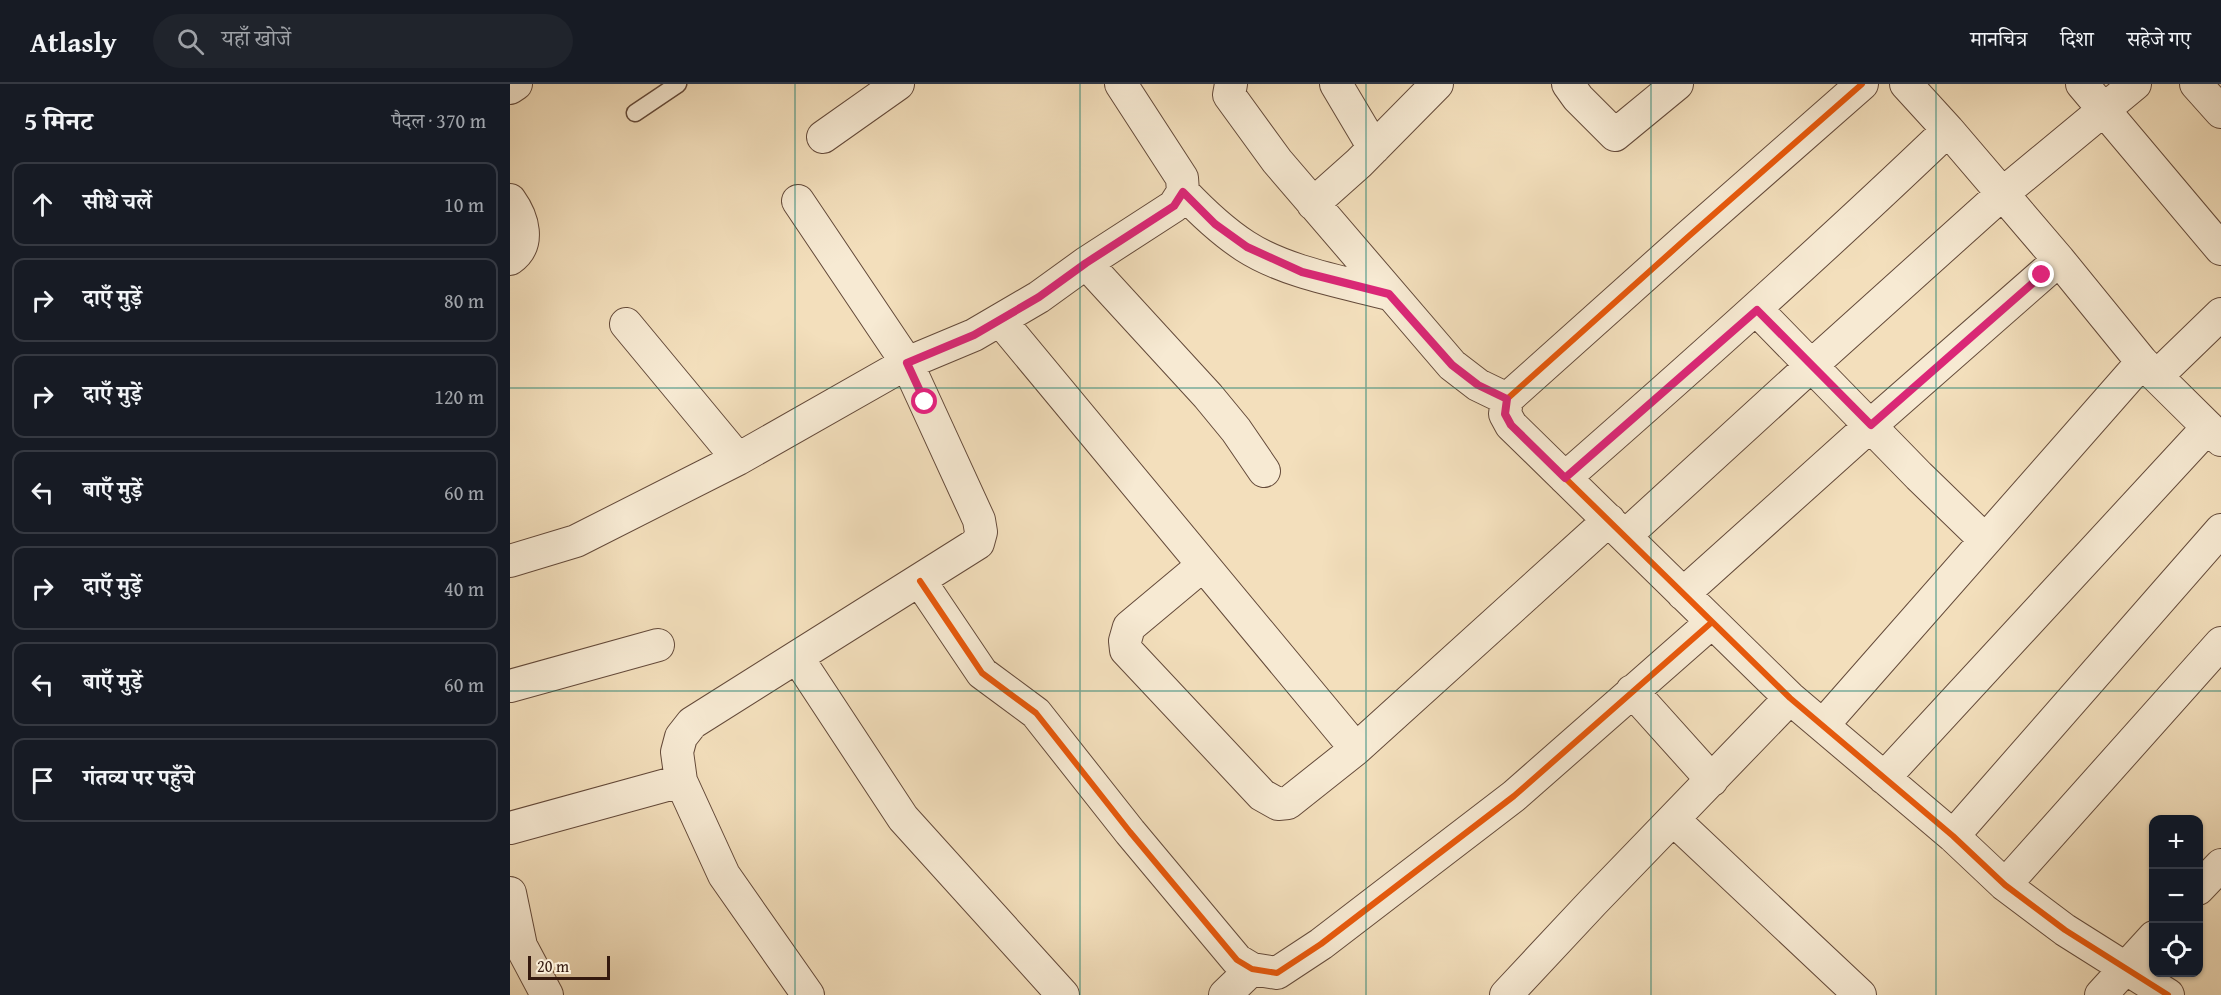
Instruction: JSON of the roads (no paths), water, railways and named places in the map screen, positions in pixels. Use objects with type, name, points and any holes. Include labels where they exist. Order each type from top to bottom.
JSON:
[{"type":"street","points":[[510,88],[516,84]]},
{"type":"street","points":[[823,137],[898,84]]},
{"type":"street","points":[[510,561],[576,541],[738,459],[907,363],[974,335],[1039,297],[1086,263],[1174,206],[1183,192],[1182,178],[1121,84]]},
{"type":"street","points":[[1231,84],[1229,95],[1277,161],[1389,294],[1452,365],[1478,385],[1507,399]]},
{"type":"street","points":[[1336,84],[1374,148]]},
{"type":"street","points":[[1313,204],[1374,148],[1437,84]]},
{"type":"street","points":[[1568,84],[1578,98],[1615,135],[1677,84]]},
{"type":"street","points":[[1862,84],[1507,399],[1505,414],[1511,425],[1790,698],[1953,836],[2005,885],[2065,930],[2168,995]]},
{"type":"street","points":[[1884,778],[2215,434],[2150,369],[1948,130],[1905,84]]},
{"type":"street","points":[[2082,84],[2221,249]]},
{"type":"street","points":[[1202,566],[1129,627],[1125,641],[1126,650],[1262,795],[1278,804],[1288,802],[1356,749],[1812,364],[2002,195],[2135,84]]},
{"type":"street","points":[[2196,84],[2221,112]]},
{"type":"street","points":[[1565,478],[1757,310],[1948,130]]},
{"type":"street","points":[[1183,192],[1215,224],[1247,247],[1302,272],[1389,294]]},
{"type":"street","points":[[510,200],[515,207],[523,230],[524,243],[510,260]]},
{"type":"street","points":[[798,201],[907,363],[979,520],[981,532],[978,543],[692,723],[681,737],[677,752],[681,781],[724,875],[808,995]]},
{"type":"street","points":[[1683,594],[2059,260]]},
{"type":"street","points":[[1086,263],[1215,405],[1236,430],[1264,471]]},
{"type":"street","points":[[1757,310],[1919,476],[1985,540]]},
{"type":"street","points":[[1823,725],[1985,540],[2150,369],[2221,314]]},
{"type":"street","points":[[1000,320],[1356,749]]},
{"type":"street","points":[[626,324],[738,459]]},
{"type":"street","points":[[1953,836],[2221,530]]},
{"type":"street","points":[[920,581],[982,673],[1036,713],[1130,832],[1237,960],[1252,969],[1277,973],[1321,944],[1514,796],[1712,622]]},
{"type":"street","points":[[2005,885],[2221,643]]},
{"type":"street","points":[[510,687],[658,645]]},
{"type":"street","points":[[796,657],[903,818],[1063,995]]},
{"type":"street","points":[[1632,691],[1712,780]]},
{"type":"street","points":[[1506,995],[1790,698]]},
{"type":"street","points":[[510,828],[681,781]]},
{"type":"street","points":[[1674,820],[1858,994]]},
{"type":"street","points":[[2203,885],[2221,865]]},
{"type":"street","points":[[510,893],[515,948],[547,995]]},
{"type":"street","points":[[2101,995],[2149,942]]},
{"type":"street","points":[[1225,995],[1252,969]]},
{"type":"lane","points":[[635,113],[678,84]]}]
